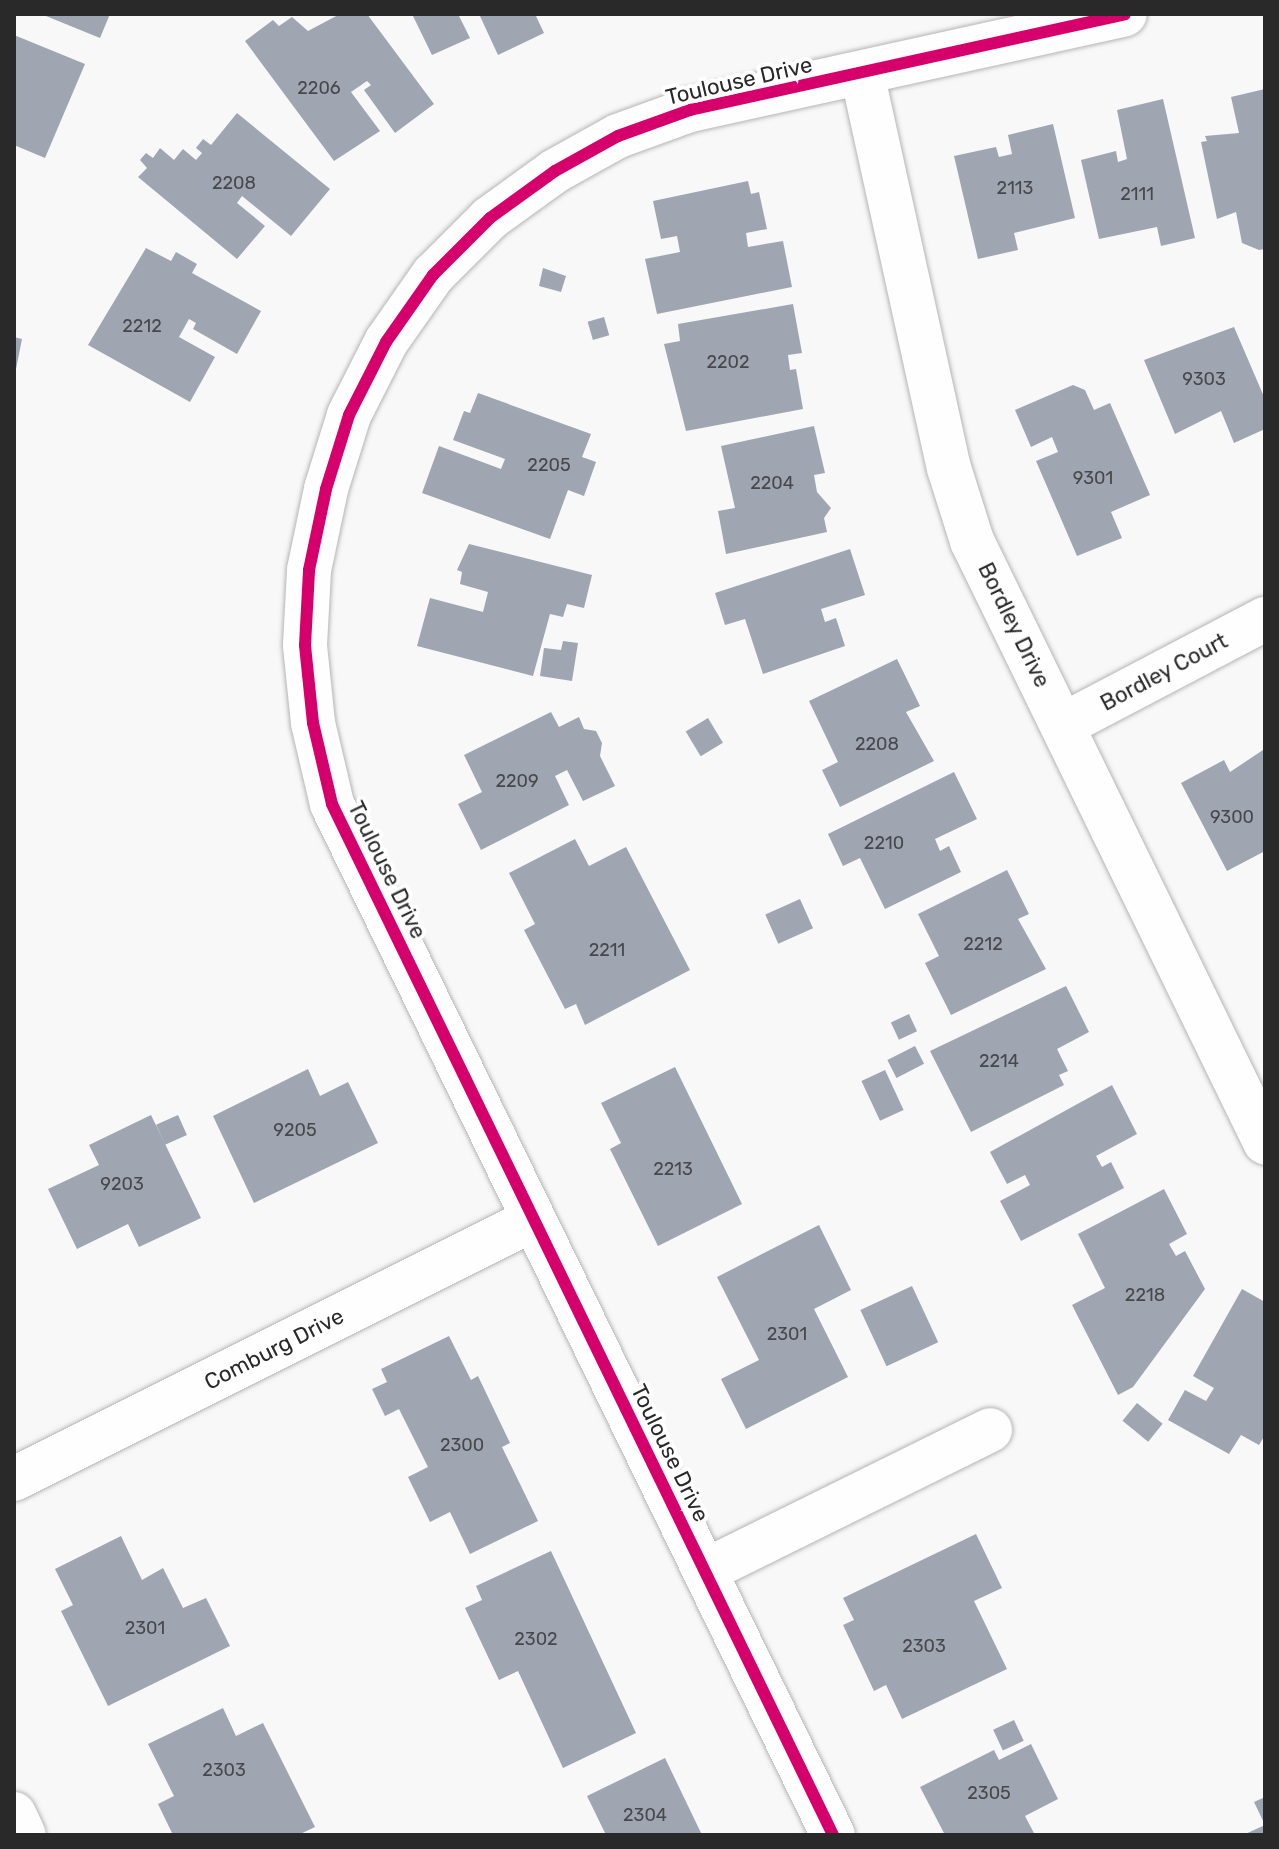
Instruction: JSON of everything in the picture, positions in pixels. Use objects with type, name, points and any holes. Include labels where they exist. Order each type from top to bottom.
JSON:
[{"type":"street","name":"Toulouse Drive","points":[[833,1835],[332,804],[313,723],[305,645],[309,570],[326,489],[349,415],[386,342],[433,275],[490,218],[555,171],[618,136],[690,110],[1125,14]]},
{"type":"street","name":"Bordley Drive","points":[[862,73],[949,468],[972,541],[1265,1142]]},
{"type":"street","name":"Bordley Court","points":[[1063,725],[1265,619]]},
{"type":"street","name":"Comburg Drive","points":[[14,1479],[534,1219]]},
{"type":"street","points":[[705,1571],[990,1430]]},
{"type":"street","points":[[14,1814],[24,1835]]},
{"type":"building","points":[[41,14],[110,14],[100,38]]},
{"type":"building","points":[[340,14],[367,14],[434,104],[395,133],[364,90],[371,85],[367,81],[351,92],[380,131],[334,161],[245,41],[273,20],[279,26],[292,17],[308,31]]},
{"type":"building","points":[[412,14],[458,14],[470,38],[432,55]]},
{"type":"building","points":[[479,14],[535,14],[544,33],[498,55]]},
{"type":"building","points":[[14,35],[85,64],[45,158],[14,145]]},
{"type":"building","points":[[1265,89],[1265,249],[1259,250],[1242,243],[1236,212],[1217,219],[1201,142],[1207,141],[1205,136],[1239,133],[1231,97]]},
{"type":"building","points":[[1163,99],[1195,238],[1161,246],[1157,227],[1099,239],[1081,160],[1116,151],[1118,162],[1127,159],[1117,110]]},
{"type":"building","points":[[237,113],[330,189],[291,236],[242,196],[237,203],[265,226],[237,259],[138,177],[147,168],[140,160],[146,153],[153,158],[160,148],[174,160],[183,149],[196,160],[202,153],[196,148],[203,139],[211,145]]},
{"type":"building","points":[[1053,124],[1075,218],[1014,233],[1018,250],[978,259],[954,156],[996,147],[999,157],[1012,154],[1008,135]]},
{"type":"building","points":[[748,181],[751,194],[759,192],[767,229],[746,233],[748,247],[783,241],[792,287],[657,314],[645,259],[680,252],[677,236],[661,239],[653,201]]},
{"type":"building","points":[[146,248],[171,261],[176,252],[197,264],[192,273],[261,311],[237,354],[193,329],[196,323],[189,319],[179,337],[215,357],[190,402],[88,345]]},
{"type":"building","points":[[543,268],[566,276],[561,292],[539,286]]},
{"type":"building","points":[[793,304],[802,353],[788,355],[790,370],[796,369],[803,409],[686,431],[664,344],[680,341],[678,324]]},
{"type":"building","points":[[604,317],[609,335],[593,340],[588,322]]},
{"type":"building","points":[[1234,327],[1265,399],[1265,429],[1234,443],[1221,411],[1175,434],[1144,360]]},
{"type":"building","points":[[14,337],[22,339],[15,374],[14,374]]},
{"type":"building","points":[[1073,385],[1085,390],[1094,410],[1110,403],[1150,495],[1111,512],[1122,538],[1077,556],[1036,461],[1058,452],[1052,437],[1031,447],[1015,410]]},
{"type":"building","points":[[478,393],[591,434],[582,457],[596,462],[584,496],[568,490],[550,539],[422,493],[439,446],[501,469],[505,459],[453,440],[464,411],[470,413]]},
{"type":"building","points":[[814,426],[825,473],[814,475],[817,492],[831,508],[824,518],[827,532],[726,554],[718,511],[735,508],[721,446]]},
{"type":"building","points":[[469,544],[592,575],[584,608],[567,604],[563,617],[550,614],[533,676],[417,646],[430,598],[483,612],[488,592],[460,584],[462,572],[457,570]]},
{"type":"building","points":[[850,549],[865,595],[821,609],[825,622],[836,618],[845,646],[763,674],[745,619],[725,625],[715,593]]},
{"type":"building","points":[[563,641],[578,643],[572,681],[540,676],[544,648],[561,650]]},
{"type":"building","points":[[897,659],[920,706],[906,712],[934,761],[840,807],[822,770],[838,762],[809,701]]},
{"type":"building","points":[[551,712],[559,727],[579,717],[584,729],[596,731],[602,743],[600,756],[615,786],[583,801],[567,770],[555,776],[569,805],[481,850],[458,804],[482,792],[464,755]]},
{"type":"building","points":[[708,718],[723,743],[701,756],[686,731]]},
{"type":"building","points":[[1263,750],[1265,851],[1227,871],[1181,783],[1224,760],[1230,772]]},
{"type":"building","points":[[954,772],[977,819],[935,839],[940,851],[949,846],[961,872],[885,909],[860,858],[843,866],[828,834]]},
{"type":"building","points":[[575,839],[589,866],[626,847],[690,970],[585,1025],[576,1004],[565,1009],[524,930],[535,924],[509,873]]},
{"type":"building","points":[[1007,870],[1029,914],[1018,919],[1046,969],[951,1015],[925,963],[939,956],[918,914]]},
{"type":"building","points":[[800,899],[813,928],[778,944],[765,914]]},
{"type":"building","points":[[1066,986],[1089,1032],[1057,1049],[1068,1071],[1059,1075],[1064,1085],[971,1132],[930,1051]]},
{"type":"building","points":[[909,1014],[917,1031],[899,1040],[891,1022]]},
{"type":"building","points":[[915,1046],[924,1064],[896,1078],[887,1060]]},
{"type":"building","points":[[675,1067],[742,1204],[658,1246],[610,1149],[621,1143],[601,1103]]},
{"type":"building","points":[[308,1069],[320,1096],[348,1082],[378,1143],[254,1203],[213,1116]]},
{"type":"building","points":[[885,1070],[904,1110],[880,1121],[861,1081]]},
{"type":"building","points":[[1112,1085],[1137,1134],[1096,1156],[1102,1167],[1111,1162],[1124,1188],[1021,1241],[1000,1201],[1030,1185],[1025,1175],[1007,1184],[990,1152]]},
{"type":"building","points":[[151,1115],[201,1218],[139,1247],[128,1224],[77,1249],[48,1189],[99,1165],[89,1145]]},
{"type":"building","points":[[178,1115],[187,1135],[165,1145],[156,1125]]},
{"type":"building","points":[[1164,1189],[1187,1234],[1169,1244],[1176,1256],[1185,1251],[1205,1289],[1133,1387],[1118,1395],[1072,1305],[1105,1288],[1078,1234]]},
{"type":"building","points":[[819,1225],[851,1290],[814,1309],[848,1377],[746,1429],[721,1379],[759,1360],[717,1277]]},
{"type":"building","points":[[912,1286],[938,1342],[887,1366],[860,1310]]},
{"type":"building","points":[[1242,1289],[1265,1302],[1265,1435],[1259,1445],[1241,1435],[1229,1454],[1168,1420],[1185,1390],[1206,1401],[1214,1388],[1193,1376]]},
{"type":"building","points":[[449,1336],[471,1380],[478,1376],[510,1443],[502,1447],[538,1521],[470,1554],[450,1512],[430,1522],[408,1477],[428,1467],[399,1409],[385,1416],[372,1389],[387,1382],[381,1369]]},
{"type":"building","points":[[1137,1403],[1163,1424],[1148,1442],[1123,1421]]},
{"type":"building","points":[[976,1534],[1002,1588],[974,1601],[1007,1669],[902,1719],[886,1685],[874,1691],[843,1625],[854,1620],[843,1598]]},
{"type":"building","points":[[121,1536],[142,1580],[163,1568],[183,1608],[206,1598],[230,1646],[108,1706],[61,1611],[73,1605],[55,1569]]},
{"type":"building","points":[[551,1551],[636,1733],[563,1768],[518,1671],[499,1680],[465,1608],[482,1600],[476,1586]]},
{"type":"building","points":[[223,1708],[236,1736],[263,1723],[315,1827],[298,1835],[173,1835],[158,1804],[174,1796],[148,1744]]},
{"type":"building","points":[[1014,1720],[1024,1741],[1003,1751],[993,1730]]},
{"type":"building","points":[[1031,1744],[1058,1799],[1025,1816],[1035,1835],[945,1835],[920,1787],[994,1750],[999,1760]]},
{"type":"building","points":[[665,1758],[702,1835],[606,1835],[587,1796]]},
{"type":"building","points":[[1265,1797],[1265,1825],[1254,1802]]},
{"type":"building","points":[[1265,1825],[1265,1835],[1243,1835]]},
{"type":"cycle path","points":[[833,1835],[332,804],[313,723],[305,645],[309,570],[326,489],[349,415],[386,342],[433,275],[490,218],[555,171],[618,136],[690,110],[1125,14]]}]
